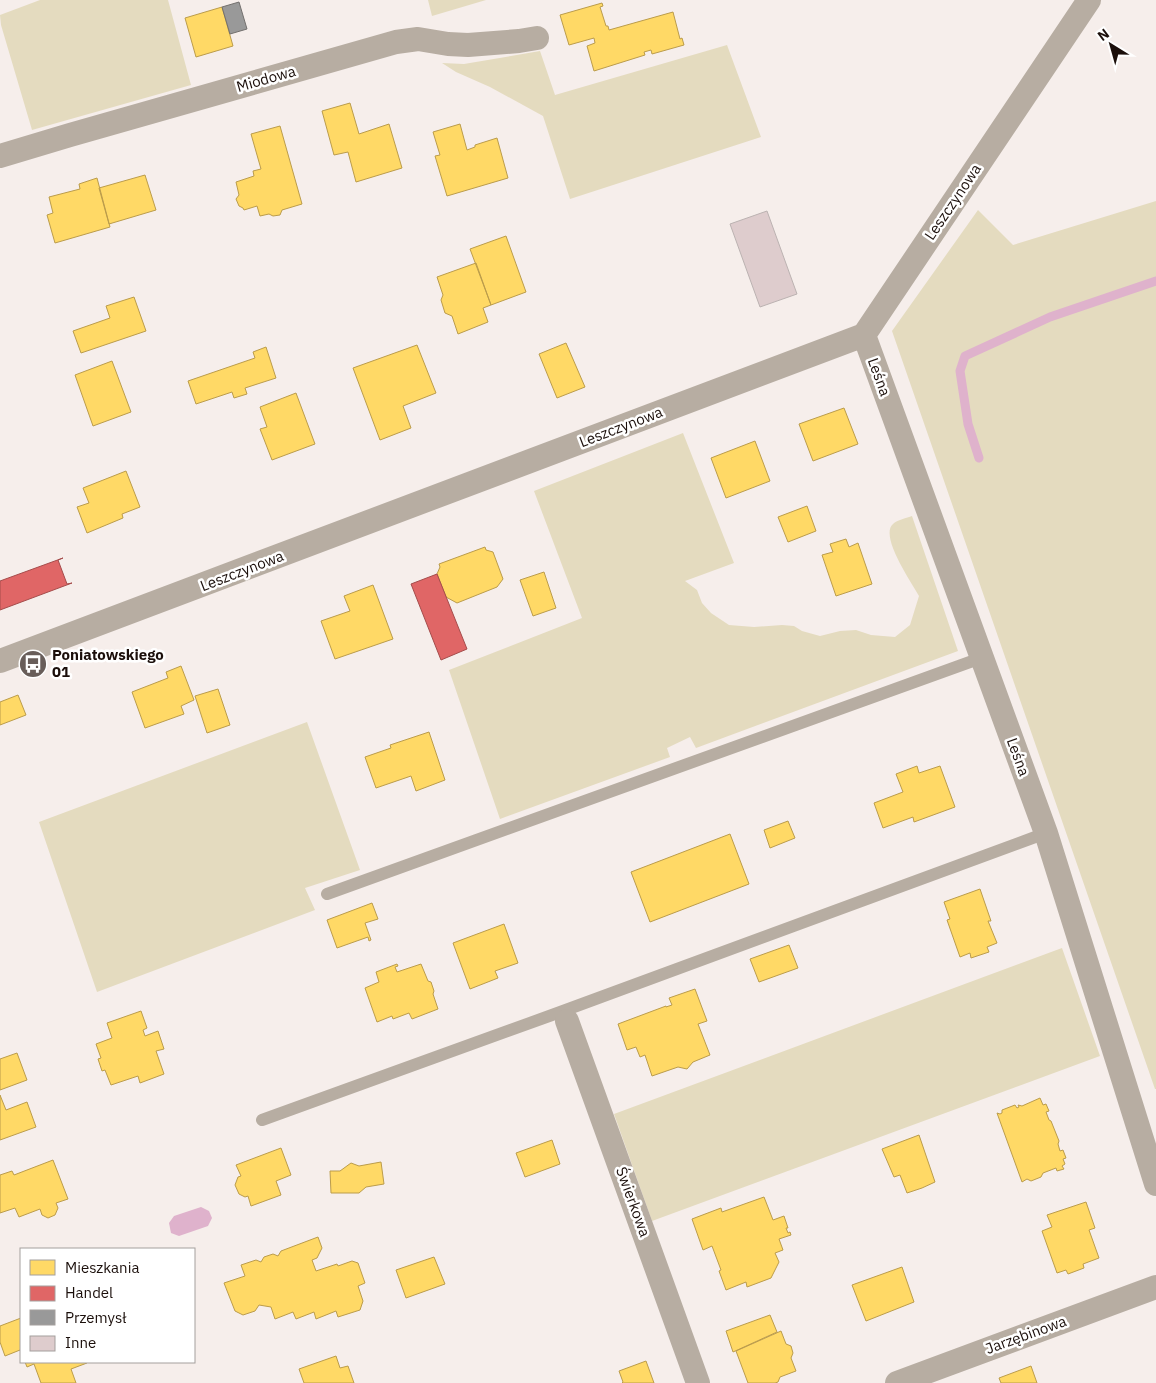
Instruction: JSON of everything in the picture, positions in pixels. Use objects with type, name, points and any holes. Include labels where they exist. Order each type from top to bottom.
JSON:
[{"type":"street","name":"Leszczynowa","points":[[0,661],[864,335],[1089,0]]},
{"type":"street","name":"Miodowa","points":[[0,156],[396,42],[418,39],[468,45],[537,38]]},
{"type":"street","name":"Leśna","points":[[864,335],[1046,833],[1156,1184]]},
{"type":"street","name":"Świerkowa","points":[[567,1021],[698,1383]]},
{"type":"street","name":"Jarzębinowa","points":[[897,1383],[1156,1287]]},
{"type":"lane","points":[[327,894],[981,658]]},
{"type":"lane","points":[[262,1120],[1046,833]]},
{"type":"shaded area","points":[[40,0],[168,0],[191,85],[32,130],[1,25],[0,15]]},
{"type":"shaded area","points":[[428,0],[486,0],[432,16]]},
{"type":"shaded area","points":[[727,45],[761,137],[570,199],[543,116],[442,63],[464,64],[540,51],[555,95]]},
{"type":"shaded area","points":[[1156,201],[1155,1089],[892,331],[978,210],[1013,245]]},
{"type":"shaded area","points":[[683,433],[734,563],[685,581],[697,590],[702,603],[711,613],[729,625],[754,627],[794,626],[802,631],[820,636],[840,631],[856,630],[871,635],[895,637],[910,625],[919,596],[893,549],[890,530],[893,524],[899,520],[912,516],[958,651],[696,748],[690,737],[667,748],[670,757],[500,819],[449,670],[582,618],[534,491]]},
{"type":"shaded area","points":[[307,722],[360,870],[305,888],[315,910],[97,992],[39,822]]},
{"type":"shaded area","points":[[1062,948],[1100,1056],[652,1221],[614,1114]]},
{"type":"shaded area","points":[[201,1207],[209,1211],[212,1218],[208,1226],[179,1236],[171,1233],[169,1223],[174,1216]]},
{"type":"building: Mieszkania","points":[[602,3],[603,6],[600,7],[609,30],[673,12],[680,39],[682,38],[684,45],[652,54],[651,50],[644,52],[645,55],[594,71],[587,46],[595,43],[594,38],[569,45],[560,15]]},
{"type":"building: Mieszkania","points":[[222,7],[233,46],[196,57],[185,18]]},
{"type":"building: Mieszkania","points":[[350,103],[359,134],[389,124],[402,168],[356,182],[348,152],[334,155],[322,111]]},
{"type":"building: Mieszkania","points":[[460,124],[467,150],[475,147],[475,145],[497,138],[508,178],[447,196],[435,156],[440,155],[433,132]]},
{"type":"building: Mieszkania","points":[[280,126],[302,204],[282,210],[280,215],[273,216],[269,214],[260,216],[257,206],[244,210],[239,206],[236,199],[239,195],[236,182],[254,176],[253,171],[261,169],[251,134]]},
{"type":"building: Mieszkania","points":[[145,175],[156,210],[109,224],[99,188]]},
{"type":"building: Mieszkania","points":[[97,178],[110,227],[55,243],[47,215],[53,213],[49,197],[80,189],[79,184]]},
{"type":"building: Mieszkania","points":[[506,236],[526,292],[491,305],[470,249]]},
{"type":"building: Mieszkania","points":[[476,263],[491,305],[483,308],[488,322],[458,334],[452,316],[445,313],[441,300],[443,295],[437,277]]},
{"type":"building: Mieszkania","points":[[134,297],[146,331],[81,353],[73,331],[110,318],[106,306]]},
{"type":"building: Mieszkania","points":[[566,343],[585,387],[557,398],[539,354]]},
{"type":"building: Mieszkania","points":[[417,345],[436,393],[403,406],[411,428],[380,440],[353,368]]},
{"type":"building: Mieszkania","points":[[266,347],[276,378],[245,388],[247,394],[234,398],[232,392],[196,404],[188,381],[255,358],[253,352]]},
{"type":"building: Mieszkania","points":[[112,361],[131,412],[93,426],[75,375]]},
{"type":"building: Mieszkania","points":[[296,393],[315,444],[272,460],[260,429],[267,427],[260,407]]},
{"type":"building: Mieszkania","points":[[844,408],[858,444],[813,461],[799,424]]},
{"type":"building: Mieszkania","points":[[755,441],[770,481],[726,498],[711,458]]},
{"type":"building: Mieszkania","points":[[126,471],[140,507],[122,514],[123,518],[87,533],[77,507],[89,503],[83,488]]},
{"type":"building: Mieszkania","points":[[807,506],[816,531],[788,542],[778,517]]},
{"type":"building: Mieszkania","points":[[846,539],[849,547],[858,543],[872,584],[836,596],[822,555],[833,552],[830,544]]},
{"type":"building: Mieszkania","points":[[485,547],[486,550],[493,552],[503,579],[497,587],[457,603],[446,597],[437,574],[440,567],[439,564]]},
{"type":"building: Mieszkania","points":[[544,572],[556,608],[533,616],[520,580]]},
{"type":"building: Mieszkania","points":[[373,585],[393,639],[335,659],[321,621],[350,611],[344,596]]},
{"type":"building: Mieszkania","points":[[181,666],[194,700],[181,706],[184,714],[145,728],[132,692],[168,678],[166,672]]},
{"type":"building: Mieszkania","points":[[218,689],[230,725],[207,733],[195,696]]},
{"type":"building: Mieszkania","points":[[18,695],[26,715],[0,725],[0,702]]},
{"type":"building: Mieszkania","points":[[429,732],[445,780],[416,791],[411,776],[376,788],[365,757],[391,748],[390,745]]},
{"type":"building: Mieszkania","points":[[917,766],[919,773],[940,766],[955,807],[914,822],[913,817],[883,828],[874,803],[903,792],[896,774]]},
{"type":"building: Mieszkania","points":[[788,821],[795,838],[770,848],[764,830]]},
{"type":"building: Mieszkania","points":[[730,834],[749,884],[650,922],[631,872]]},
{"type":"building: Mieszkania","points":[[980,889],[991,921],[988,921],[997,943],[987,947],[989,952],[971,958],[970,953],[960,957],[947,920],[950,919],[944,902]]},
{"type":"building: Mieszkania","points":[[372,903],[378,919],[365,923],[371,940],[369,941],[368,937],[337,948],[327,920]]},
{"type":"building: Mieszkania","points":[[504,924],[518,963],[495,971],[498,978],[470,989],[453,943]]},
{"type":"building: Mieszkania","points":[[789,945],[798,968],[759,982],[750,959]]},
{"type":"building: Mieszkania","points":[[397,964],[398,966],[395,967],[397,972],[421,964],[428,981],[431,982],[438,1009],[412,1019],[409,1013],[393,1019],[392,1016],[377,1022],[365,988],[379,982],[376,972]]},
{"type":"building: Mieszkania","points":[[695,989],[707,1021],[698,1024],[710,1055],[693,1062],[687,1069],[678,1067],[652,1076],[645,1055],[640,1057],[636,1047],[627,1050],[618,1024],[672,1005],[669,998]]},
{"type":"building: Mieszkania","points":[[141,1011],[147,1028],[143,1030],[145,1036],[158,1031],[164,1049],[156,1051],[164,1074],[140,1083],[138,1076],[111,1085],[105,1070],[102,1071],[98,1059],[101,1058],[96,1044],[112,1038],[107,1023]]},
{"type":"building: Mieszkania","points":[[17,1053],[27,1080],[0,1090],[0,1059]]},
{"type":"building: Mieszkania","points":[[0,1095],[6,1110],[27,1102],[36,1127],[0,1140]]},
{"type":"building: Mieszkania","points":[[1040,1098],[1043,1105],[1046,1104],[1049,1111],[1046,1112],[1059,1141],[1060,1151],[1063,1150],[1066,1158],[1063,1159],[1065,1164],[1062,1166],[1064,1169],[1057,1171],[1056,1168],[1043,1173],[1041,1177],[1031,1181],[1027,1179],[1022,1182],[997,1113],[1000,1114],[1002,1110],[1015,1105],[1017,1108],[1019,1107],[1018,1105],[1022,1106]]},
{"type":"building: Mieszkania","points":[[919,1135],[935,1182],[907,1193],[900,1175],[894,1177],[882,1149]]},
{"type":"building: Mieszkania","points":[[552,1140],[560,1164],[525,1177],[516,1153]]},
{"type":"building: Mieszkania","points":[[281,1148],[291,1175],[276,1181],[281,1195],[251,1206],[248,1196],[245,1197],[239,1194],[235,1185],[238,1177],[241,1176],[236,1165]]},
{"type":"building: Mieszkania","points":[[53,1160],[68,1199],[56,1203],[58,1208],[55,1215],[48,1218],[42,1215],[40,1209],[19,1217],[15,1208],[0,1213],[0,1175],[12,1171],[14,1175]]},
{"type":"building: Mieszkania","points":[[381,1162],[384,1184],[366,1187],[359,1193],[331,1193],[330,1171],[340,1171],[351,1163],[359,1166]]},
{"type":"building: Mieszkania","points":[[764,1197],[773,1220],[784,1216],[788,1228],[786,1228],[791,1235],[779,1239],[783,1250],[775,1253],[779,1262],[771,1278],[747,1287],[746,1282],[726,1290],[712,1246],[703,1250],[692,1219],[721,1208],[722,1212]]},
{"type":"building: Mieszkania","points":[[1086,1202],[1095,1228],[1089,1230],[1099,1258],[1083,1264],[1084,1268],[1068,1274],[1066,1270],[1057,1273],[1042,1231],[1052,1227],[1047,1215]]},
{"type":"building: Mieszkania","points":[[318,1237],[322,1248],[317,1258],[312,1260],[316,1271],[352,1261],[358,1263],[365,1283],[358,1286],[363,1301],[360,1310],[338,1317],[336,1311],[316,1319],[314,1312],[296,1319],[293,1312],[275,1319],[271,1307],[259,1305],[255,1311],[243,1315],[235,1311],[224,1283],[245,1276],[241,1265],[256,1260],[261,1262],[264,1257],[273,1254],[278,1256],[281,1251]]},
{"type":"building: Mieszkania","points":[[434,1257],[445,1284],[406,1298],[396,1270]]},
{"type":"building: Mieszkania","points":[[902,1267],[914,1302],[866,1321],[852,1285]]},
{"type":"building: Mieszkania","points":[[770,1315],[777,1332],[733,1352],[726,1331]]},
{"type":"building: Mieszkania","points":[[20,1318],[20,1350],[5,1356],[0,1342],[0,1326]]},
{"type":"building: Mieszkania","points":[[781,1331],[786,1344],[791,1346],[793,1353],[791,1358],[796,1371],[780,1377],[778,1382],[775,1383],[748,1383],[736,1351]]},
{"type":"building: Mieszkania","points":[[336,1356],[340,1368],[348,1366],[354,1383],[304,1383],[299,1369]]},
{"type":"building: Mieszkania","points":[[646,1361],[654,1383],[622,1383],[619,1371]]},
{"type":"building: Mieszkania","points":[[25,1363],[87,1363],[71,1369],[76,1383],[41,1383],[34,1364],[27,1367]]},
{"type":"building: Mieszkania","points":[[1031,1366],[1037,1383],[1001,1383],[999,1378]]},
{"type":"building: Handel","points":[[63,558],[58,560],[67,584],[72,583],[0,610],[0,581]]},
{"type":"building: Handel","points":[[437,574],[467,649],[441,660],[411,584]]},
{"type":"building: Przemysł","points":[[239,2],[247,29],[230,34],[222,7]]},
{"type":"building: Inne","points":[[767,211],[797,294],[760,307],[730,224]]},
{"type":"waterway","points":[[979,458],[968,424],[960,371],[965,356],[1050,317],[1156,281]]},
{"type":"place","name":"Poniatowskiego 01","points":[[33,664]]}]
